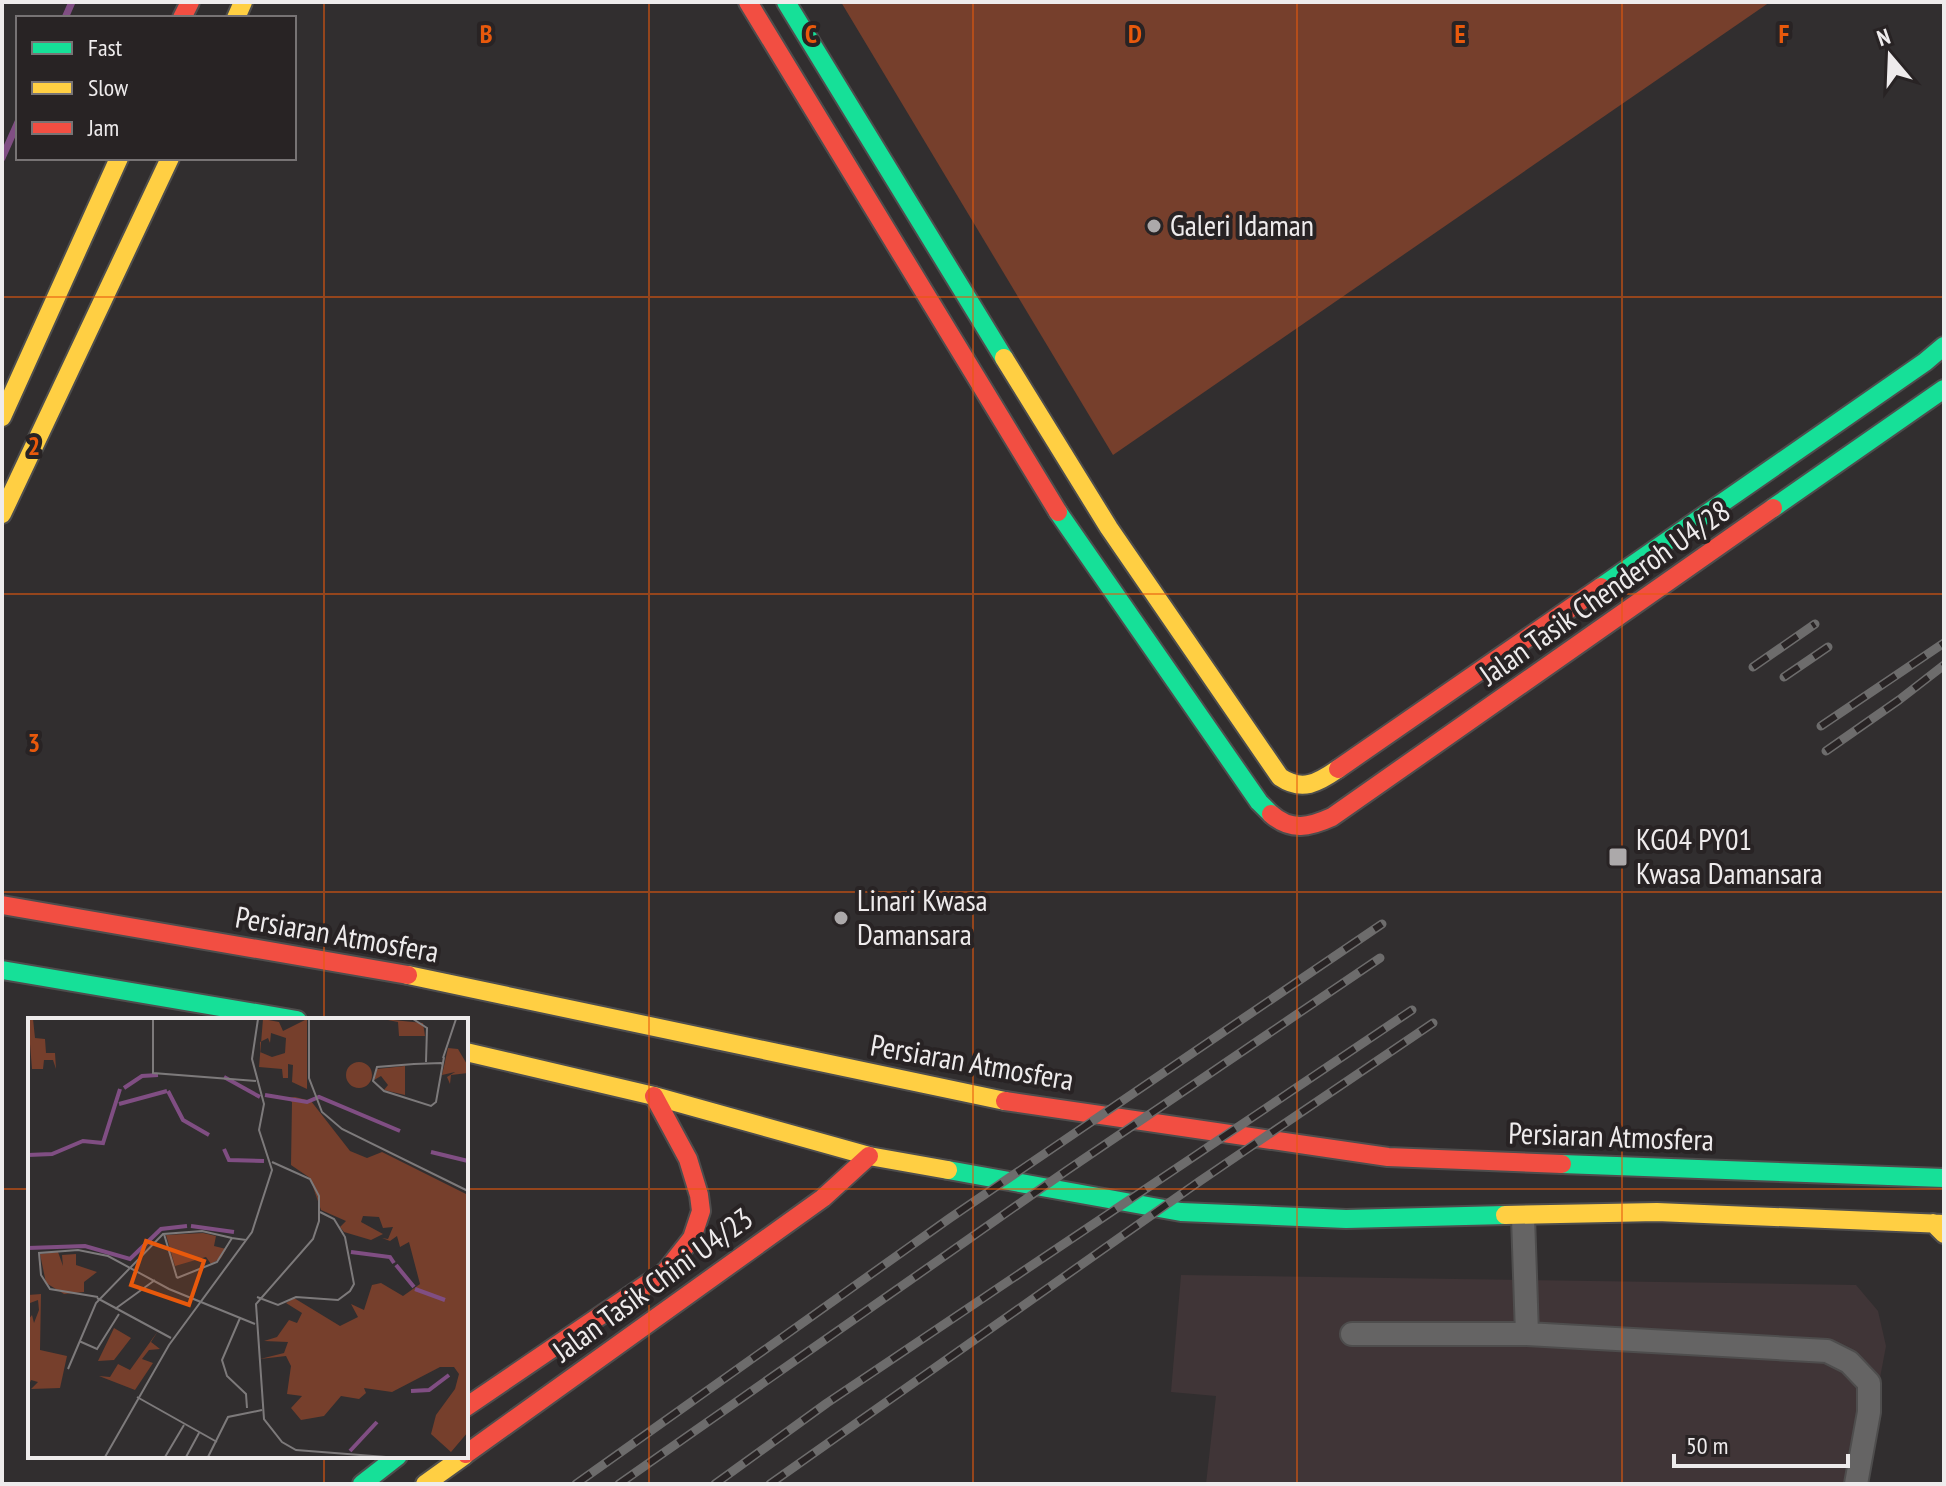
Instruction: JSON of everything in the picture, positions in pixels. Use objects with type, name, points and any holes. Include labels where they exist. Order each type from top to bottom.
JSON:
[{"type":"street","points":[[748,2],[1039,484],[1259,802],[1282,824],[1292,828],[1296,787],[1280,777],[1109,528],[786,2]]},
{"type":"street","points":[[2,417],[118,160]]},
{"type":"street","points":[[2,514],[169,160]]},
{"type":"street","name":"Jalan Tasik Chenderoh U4/28","points":[[1296,787],[1319,782],[1944,346]]},
{"type":"street","name":"Jalan Tasik Chenderoh U4/28","points":[[1292,828],[1306,828],[1332,817],[1944,389]]},
{"type":"street","points":[[1039,484],[1068,464]]},
{"type":"street","name":"Persiaran Atmosfera","points":[[8,904],[428,979],[978,1097],[1388,1157],[1944,1178]]},
{"type":"street","points":[[5,972],[285,1018]]},
{"type":"street","points":[[468,1052],[654,1096],[869,1156],[1181,1212],[1346,1219],[1657,1212],[1940,1227]]},
{"type":"street","name":"Jalan Tasik Chini U4/23","points":[[468,1406],[666,1271],[687,1248],[700,1222],[700,1193],[673,1129],[654,1096]]},
{"type":"street","name":"Jalan Tasik Chini U4/23","points":[[468,1453],[823,1198],[869,1156]]},
{"type":"street","points":[[1523,1217],[1527,1334]]},
{"type":"street","points":[[1352,1334],[1527,1334],[1827,1351],[1849,1362],[1869,1383],[1869,1412],[1856,1484]]},
{"type":"street","points":[[362,1484],[395,1458]]},
{"type":"street","name":"Jalan Tasik Chini U4/23","points":[[425,1484],[461,1458]]},
{"type":"shaded area","points":[[841,2],[1770,2],[1113,455]]},
{"type":"shaded area","points":[[1181,1275],[1856,1285],[1878,1311],[1886,1346],[1860,1484],[1206,1484],[1216,1396],[1171,1392]]},
{"type":"waterway","points":[[66,16],[72,2]]},
{"type":"waterway","points":[[2,158],[16,126]]},
{"type":"railway","points":[[1753,667],[1815,624]]},
{"type":"railway","points":[[1821,726],[1944,643]]},
{"type":"railway","points":[[1784,677],[1828,647]]},
{"type":"railway","points":[[1826,751],[1944,665]]},
{"type":"railway","points":[[576,1484],[950,1218],[1382,924]]},
{"type":"railway","points":[[619,1484],[1066,1171],[1380,958]]},
{"type":"railway","points":[[715,1484],[827,1403],[1412,1010]]},
{"type":"railway","points":[[770,1484],[1200,1181],[1433,1023]]},
{"type":"traffic: fast","points":[[786,2],[1004,358]]},
{"type":"traffic: fast","points":[[1601,587],[1944,346]]},
{"type":"traffic: fast","points":[[1773,508],[1944,389]]},
{"type":"traffic: fast","points":[[1058,512],[1259,802],[1271,814]]},
{"type":"traffic: fast","points":[[2,970],[285,1018]]},
{"type":"traffic: fast","points":[[1562,1164],[1944,1178]]},
{"type":"traffic: fast","points":[[948,1170],[1181,1212],[1346,1219],[1505,1215]]},
{"type":"traffic: fast","points":[[362,1484],[395,1458]]},
{"type":"traffic: slow","points":[[237,16],[243,2]]},
{"type":"traffic: slow","points":[[2,417],[118,160]]},
{"type":"traffic: slow","points":[[2,514],[169,160]]},
{"type":"traffic: slow","points":[[1004,358],[1109,528],[1280,777],[1303,785],[1338,769]]},
{"type":"traffic: slow","points":[[408,975],[1005,1101]]},
{"type":"traffic: slow","points":[[468,1052],[654,1096],[869,1156],[948,1170]]},
{"type":"traffic: slow","points":[[1505,1215],[1657,1212],[1944,1224]]},
{"type":"traffic: slow","points":[[1933,1223],[1944,1234]]},
{"type":"traffic: slow","points":[[425,1484],[461,1458]]},
{"type":"traffic: jam","points":[[183,16],[190,2]]},
{"type":"traffic: jam","points":[[748,2],[1058,512]]},
{"type":"traffic: jam","points":[[1271,814],[1278,820],[1301,826],[1332,817],[1773,508]]},
{"type":"traffic: jam","points":[[1338,769],[1601,587]]},
{"type":"traffic: jam","points":[[2,905],[408,975]]},
{"type":"traffic: jam","points":[[468,1406],[666,1271],[692,1238],[701,1211],[699,1195],[688,1159],[654,1096]]},
{"type":"traffic: jam","points":[[1005,1101],[1388,1157],[1562,1164]]},
{"type":"traffic: jam","points":[[468,1453],[823,1198],[869,1156]]},
{"type":"place","name":"Galeri Idaman","points":[[1154,226]]},
{"type":"place","name":"KG04 PY01 Kwasa Damansara","points":[[1618,857]]},
{"type":"place","name":"Linari Kwasa Damansara","points":[[841,918]]}]
